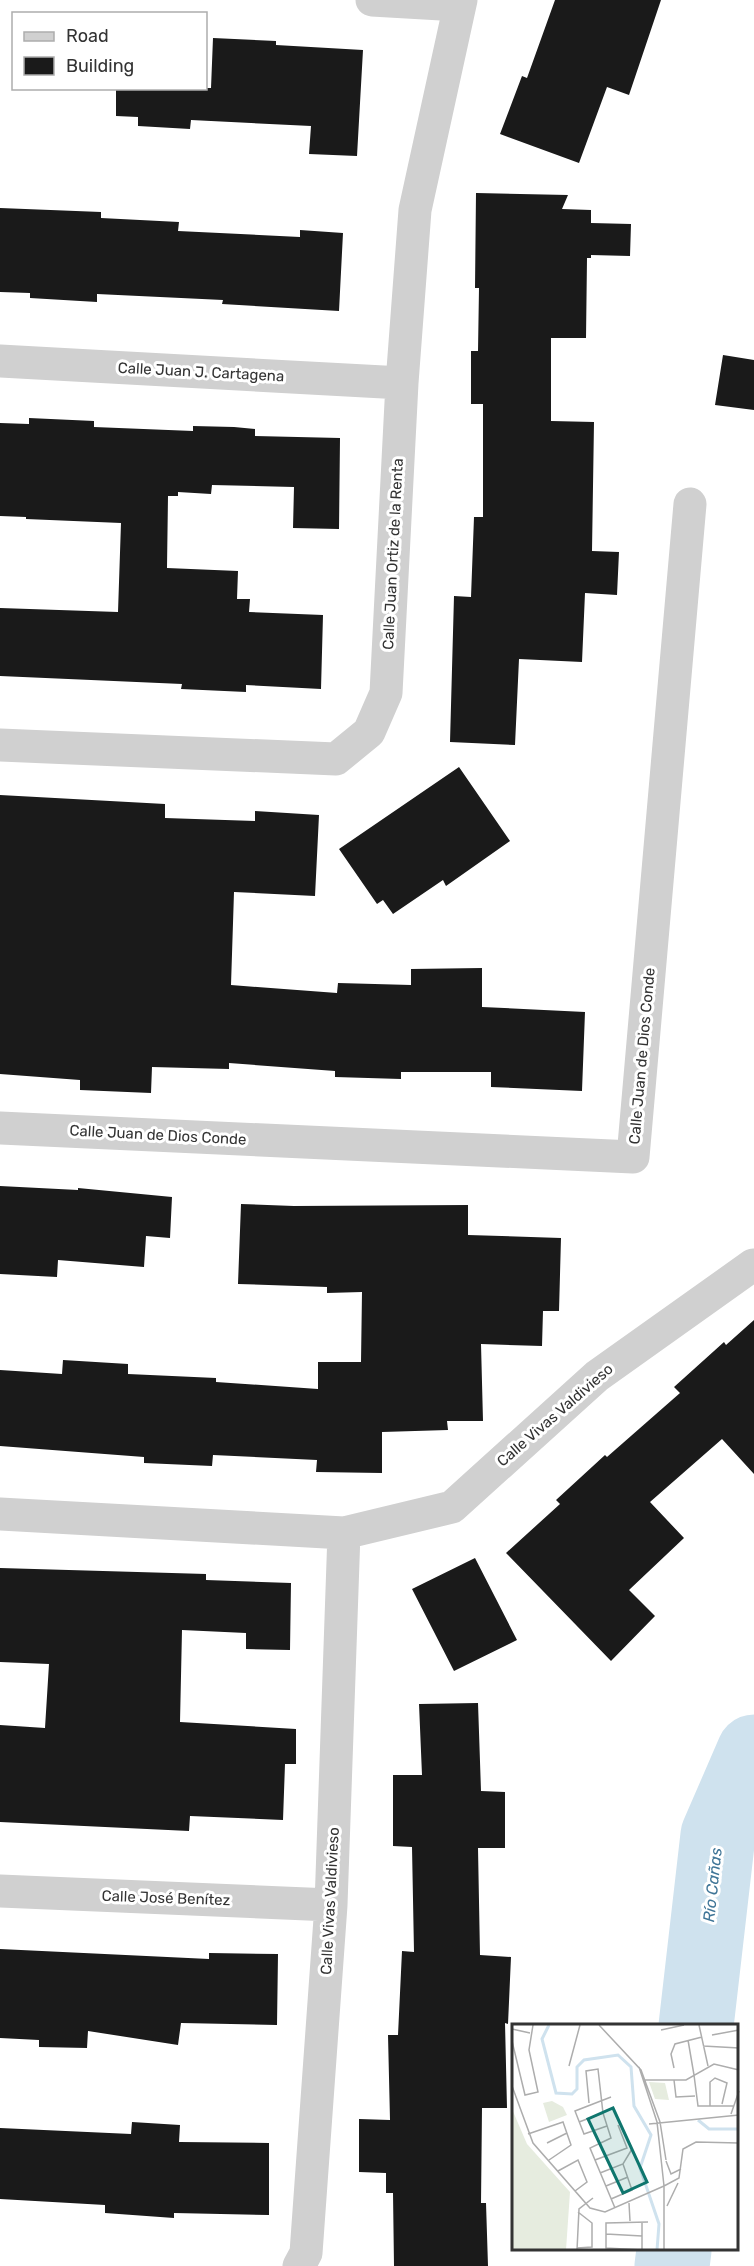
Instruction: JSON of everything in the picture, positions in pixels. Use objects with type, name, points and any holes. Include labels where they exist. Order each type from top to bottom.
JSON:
[{"type":"street","points":[[372,0],[460,2]]},
{"type":"street","name":"Calle Juan Ortiz de la Renta","points":[[0,745],[336,759],[369,732],[386,693],[402,383],[415,210],[460,2]]},
{"type":"street","name":"Calle Juan J. Cartagena","points":[[0,361],[402,383]]},
{"type":"street","name":"Calle Juan de Dios Conde","points":[[0,1128],[633,1157],[690,504]]},
{"type":"street","name":"Calle Vivas Valdivieso","points":[[0,1514],[344,1533],[452,1507],[597,1376],[753,1265]]},
{"type":"street","name":"Calle Vivas Valdivieso","points":[[299,2266],[306,2253],[332,1905],[344,1533]]},
{"type":"street","name":"Calle José Benítez","points":[[0,1891],[332,1905]]},
{"type":"building","points":[[555,0],[661,0],[629,95],[607,87],[579,163],[500,134],[522,76],[527,78]]},
{"type":"building","points":[[213,38],[276,41],[276,45],[363,50],[357,156],[309,154],[311,126],[191,120],[190,129],[138,126],[138,117],[116,116],[116,90],[207,90],[211,88]]},
{"type":"building","points":[[476,193],[568,195],[562,209],[591,210],[591,223],[631,224],[630,256],[591,255],[591,258],[587,258],[586,338],[551,338],[551,421],[594,422],[592,551],[619,552],[617,595],[585,593],[582,662],[519,659],[515,745],[450,742],[454,596],[471,597],[474,517],[483,517],[483,404],[471,404],[471,351],[478,351],[479,288],[475,288]]},
{"type":"building","points":[[0,208],[101,212],[101,218],[179,222],[178,231],[300,237],[300,230],[343,233],[339,311],[222,304],[223,300],[97,294],[97,302],[30,298],[30,293],[0,292]]},
{"type":"building","points":[[723,355],[754,360],[754,410],[715,405]]},
{"type":"building","points":[[29,418],[94,421],[94,427],[193,431],[193,426],[234,427],[255,429],[255,436],[340,438],[339,529],[293,528],[294,487],[212,485],[211,494],[178,492],[178,496],[168,496],[167,568],[238,571],[237,599],[250,599],[249,612],[323,615],[321,689],[246,685],[246,692],[181,689],[182,684],[0,676],[0,608],[118,612],[121,523],[0,516],[0,423],[29,424]]},
{"type":"building","points":[[459,767],[510,841],[446,886],[443,880],[393,914],[383,900],[377,904],[339,849]]},
{"type":"building","points":[[0,795],[165,804],[165,818],[255,821],[255,811],[319,815],[315,896],[234,892],[231,985],[337,993],[338,983],[411,985],[411,969],[482,968],[482,1007],[585,1012],[582,1091],[491,1087],[491,1072],[401,1072],[401,1079],[335,1077],[335,1071],[229,1063],[229,1069],[152,1067],[151,1093],[80,1090],[80,1080],[0,1074]]},
{"type":"building","points":[[0,1186],[78,1190],[78,1188],[172,1197],[170,1238],[146,1236],[144,1267],[58,1260],[57,1277],[0,1274]]},
{"type":"building","points":[[241,1204],[468,1205],[468,1235],[561,1238],[559,1311],[543,1311],[542,1346],[481,1344],[483,1421],[447,1421],[448,1430],[382,1432],[382,1473],[316,1472],[317,1460],[213,1455],[212,1466],[144,1463],[144,1457],[0,1446],[0,1370],[62,1374],[63,1360],[128,1364],[128,1374],[216,1378],[216,1382],[318,1389],[318,1362],[361,1362],[362,1292],[327,1293],[327,1287],[238,1284]]},
{"type":"building","points":[[754,1320],[754,1474],[722,1439],[650,1502],[684,1538],[629,1590],[655,1616],[611,1661],[506,1553],[560,1504],[556,1500],[605,1455],[607,1457],[680,1393],[674,1387],[724,1342],[726,1345]]},
{"type":"building","points":[[475,1558],[517,1640],[454,1671],[412,1589]]},
{"type":"building","points":[[0,1568],[206,1574],[206,1580],[291,1583],[290,1650],[246,1649],[246,1633],[182,1630],[180,1722],[296,1729],[296,1764],[285,1764],[283,1820],[190,1816],[189,1831],[0,1822],[0,1725],[45,1728],[49,1664],[0,1662]]},
{"type":"building","points":[[478,1703],[481,1791],[505,1792],[505,1848],[478,1848],[480,1955],[511,1957],[508,2024],[505,2023],[507,2108],[482,2108],[481,2203],[486,2203],[488,2266],[394,2266],[393,2193],[386,2193],[386,2173],[359,2172],[359,2119],[390,2120],[388,2035],[398,2035],[402,1951],[414,1952],[412,1847],[393,1846],[393,1775],[422,1775],[419,1704]]},
{"type":"building","points":[[0,1949],[209,1959],[209,1953],[278,1954],[277,2025],[181,2023],[178,2045],[88,2031],[87,2048],[39,2047],[39,2040],[0,2038]]},
{"type":"building","points":[[132,2122],[180,2125],[179,2142],[269,2143],[269,2215],[174,2213],[174,2218],[105,2213],[105,2205],[0,2199],[0,2128],[131,2134]]},
{"type":"waterway","name":"Río Cañas","points":[[696,2024],[718,1835],[754,1752]]},
{"type":"waterway","name":"Río Cañas","points":[[672,2266],[674,2251]]}]
